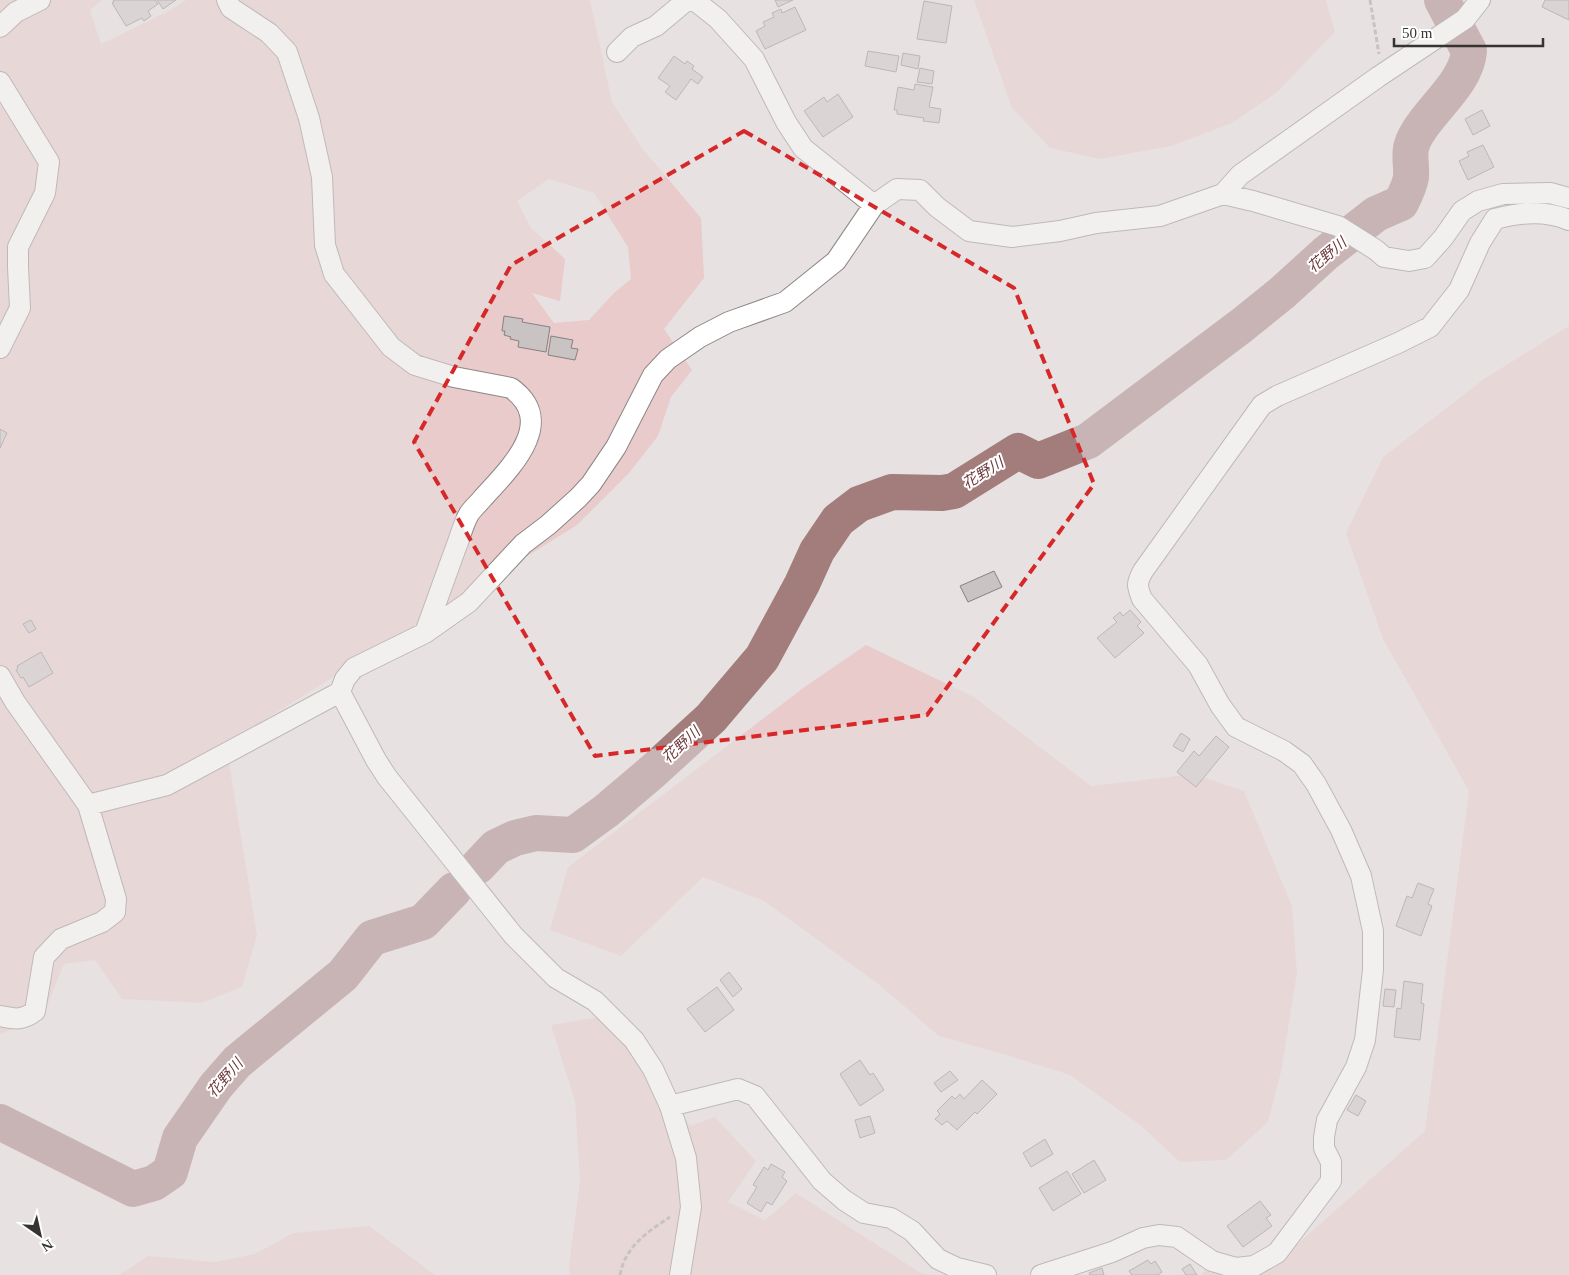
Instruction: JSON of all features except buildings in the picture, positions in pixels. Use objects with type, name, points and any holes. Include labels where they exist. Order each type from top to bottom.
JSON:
[{"type":"street","points":[[0,27],[16,12],[40,0]]},
{"type":"street","points":[[227,0],[231,8],[269,33],[287,52],[309,118],[322,178],[325,245],[334,274],[391,347],[415,365],[454,377],[511,388],[528,408],[531,420],[530,432],[525,444],[511,466],[469,514],[425,633]]},
{"type":"street","points":[[617,52],[632,37],[656,26],[687,0]]},
{"type":"street","points":[[694,0],[718,19],[754,59],[786,122],[803,148],[874,205]]},
{"type":"street","points":[[88,805],[167,785],[340,692],[345,679],[354,668],[425,633],[470,602],[523,544],[548,525],[584,491],[616,447],[655,372],[668,359],[700,337],[729,322],[785,302],[836,260],[874,205],[897,189],[920,190],[969,231],[1012,236],[1060,231],[1096,223],[1160,216],[1223,194],[1240,175],[1383,74],[1464,20],[1480,0]]},
{"type":"street","points":[[0,82],[49,162],[46,193],[18,247],[20,308],[0,348]]},
{"type":"street","points":[[1223,194],[1253,200],[1338,226],[1384,257],[1409,261],[1425,258],[1443,238],[1462,211],[1478,201],[1502,194],[1550,193],[1569,198]]},
{"type":"street","points":[[1040,1275],[1112,1252],[1143,1238],[1159,1235],[1177,1237],[1212,1261],[1236,1268],[1254,1266],[1277,1253],[1331,1181],[1331,1162],[1324,1148],[1327,1120],[1356,1066],[1365,1040],[1374,970],[1373,932],[1361,876],[1341,830],[1316,784],[1302,764],[1284,751],[1236,727],[1220,705],[1198,665],[1142,599],[1137,587],[1138,580],[1262,406],[1276,396],[1398,343],[1430,327],[1459,290],[1480,243],[1495,219],[1514,214],[1538,212],[1569,220]]},
{"type":"street","points":[[0,676],[15,702],[88,805],[116,899],[115,912],[102,922],[61,939],[44,957],[35,1011],[26,1018],[14,1019],[0,1016]]},
{"type":"street","points":[[340,692],[380,766],[513,935],[556,978],[596,1001],[634,1040],[653,1069],[670,1106],[686,1158],[691,1207],[680,1275]]},
{"type":"street","points":[[670,1106],[738,1089],[755,1096],[822,1181],[844,1200],[864,1213],[891,1218],[912,1231],[938,1259],[957,1268],[986,1275]]},
{"type":"path","points":[[1370,0],[1383,74]]},
{"type":"path","points":[[620,1275],[622,1262],[632,1247],[674,1214],[691,1207]]},
{"type":"highlighted area","points":[[744,131],[1014,288],[1094,484],[927,715],[595,756],[414,442],[511,265]]},
{"type":"shaded area","points":[[0,0],[102,0],[90,10],[101,44],[169,11],[186,0],[590,0],[612,102],[642,148],[701,218],[704,278],[664,329],[692,370],[671,397],[658,436],[629,473],[577,525],[226,744],[257,935],[242,987],[201,1003],[122,999],[95,960],[64,964],[42,1018],[0,1034]],"holes":[[[549,179],[594,193],[628,247],[631,279],[614,293],[589,320],[554,323],[532,293],[560,301],[565,259],[531,228],[517,201]]]},
{"type":"shaded area","points":[[974,0],[1326,0],[1335,32],[1276,93],[1232,123],[1171,146],[1100,159],[1050,148],[1012,108]]},
{"type":"shaded area","points":[[1569,326],[1569,1275],[1202,1275],[1207,1267],[1284,1256],[1425,1131],[1469,791],[1383,639],[1346,533],[1383,457],[1484,379]]},
{"type":"shaded area","points":[[866,645],[974,697],[1091,786],[1194,774],[1244,791],[1292,906],[1297,973],[1281,1072],[1268,1122],[1226,1160],[1180,1162],[1139,1124],[1070,1075],[939,1036],[877,983],[764,901],[703,877],[621,956],[550,930],[568,867],[806,686]]},
{"type":"shaded area","points":[[606,1016],[640,1051],[690,1126],[715,1117],[756,1161],[728,1202],[765,1220],[796,1193],[921,1273],[930,1275],[570,1275],[569,1265],[580,1181],[575,1101],[551,1025]]},
{"type":"shaded area","points":[[369,1226],[435,1275],[119,1275],[148,1256],[215,1262],[255,1254],[293,1233]]},
{"type":"waterway","name":"花野川","points":[[478,866],[496,847],[515,838],[536,833],[573,835],[606,811],[711,718],[762,658],[802,584],[817,551],[838,520],[859,504],[892,492],[942,493],[954,491],[1018,451],[1038,461],[1088,441],[1241,326],[1282,293],[1326,253],[1376,214],[1401,203],[1410,180],[1410,154],[1414,139],[1424,123],[1456,83],[1467,62],[1469,51],[1442,0]]},
{"type":"waterway","name":"花野川","points":[[0,1122],[133,1189],[154,1183],[170,1172],[180,1138],[216,1086],[237,1062],[343,975],[372,938],[423,922],[454,890]]}]
